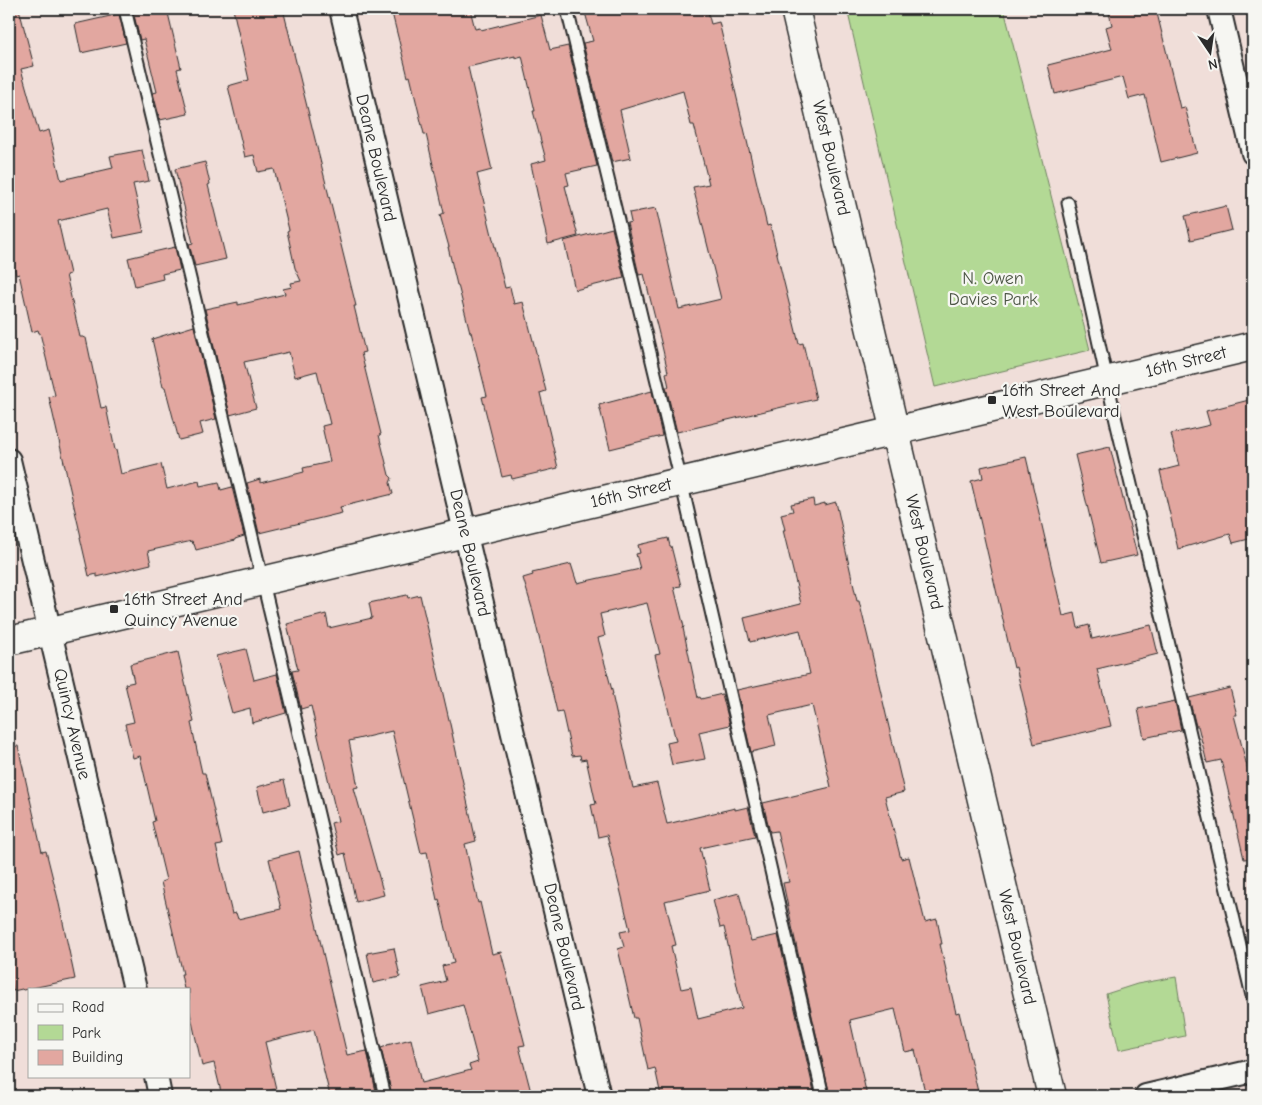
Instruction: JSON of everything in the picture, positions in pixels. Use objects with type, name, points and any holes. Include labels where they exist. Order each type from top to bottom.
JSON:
[{"type":"street","name":"Deane Boulevard","points":[[341,9],[599,1096]]},
{"type":"street","name":"West Boulevard","points":[[795,9],[1052,1096]]},
{"type":"street","points":[[1219,9],[1253,153]]},
{"type":"street","name":"16th Street","points":[[9,641],[1253,346]]},
{"type":"street","name":"Quincy Avenue","points":[[9,460],[135,988]]},
{"type":"street","points":[[1146,1096],[1253,1071]]},
{"type":"street","points":[[156,1078],[160,1096]]},
{"type":"lane","points":[[126,9],[384,1096]]},
{"type":"lane","points":[[566,9],[681,481],[823,1096]]},
{"type":"lane","points":[[1068,203],[1107,381],[1253,1000]]},
{"type":"green space","name":"N. Owen Davies Park","points":[[847,9],[1004,9],[1090,350],[935,387]]},
{"type":"green space","points":[[1176,977],[1185,1036],[1119,1050],[1106,994],[1137,984]]},
{"type":"building","points":[[9,9],[19,9],[34,66],[21,69],[39,133],[49,130],[61,180],[113,168],[110,156],[142,150],[149,181],[133,184],[144,232],[114,238],[107,209],[58,221],[70,274],[66,275],[80,337],[86,338],[101,408],[106,407],[121,474],[161,464],[167,489],[199,481],[200,486],[219,482],[221,490],[232,487],[244,536],[235,540],[196,550],[192,541],[148,551],[151,564],[97,577],[97,574],[89,576],[49,397],[55,395],[40,333],[38,330],[32,332],[19,274],[16,275],[9,245]]},
{"type":"building","points":[[167,9],[181,68],[177,69],[188,114],[160,120],[153,93],[157,92],[144,39],[140,40],[133,11]]},
{"type":"building","points":[[233,9],[283,9],[356,306],[354,306],[365,352],[361,353],[381,434],[379,435],[389,475],[392,478],[390,483],[393,494],[340,507],[342,513],[259,533],[247,483],[260,479],[260,483],[304,472],[303,468],[330,462],[322,426],[330,424],[317,371],[295,377],[289,352],[244,362],[256,408],[230,415],[205,309],[238,302],[238,305],[285,294],[283,289],[292,287],[291,283],[301,281],[295,268],[287,231],[289,230],[274,169],[258,172],[254,155],[245,157],[228,86],[249,80]]},
{"type":"building","points":[[391,9],[470,9],[475,29],[480,28],[481,30],[541,15],[550,50],[568,46],[597,166],[566,173],[569,185],[565,186],[578,236],[548,244],[531,164],[546,160],[533,111],[535,111],[522,56],[468,67],[492,170],[477,174],[505,288],[510,287],[514,304],[523,302],[546,391],[540,393],[558,468],[512,479],[511,475],[502,477],[482,397],[487,396],[440,215],[444,213],[426,134],[424,134],[410,76],[408,77]]},
{"type":"building","points":[[584,9],[707,9],[711,24],[719,22],[767,226],[770,225],[799,344],[803,343],[816,399],[677,432],[666,387],[669,387],[666,373],[668,372],[662,346],[644,274],[639,275],[627,223],[631,222],[629,213],[656,208],[679,309],[721,299],[693,187],[709,184],[683,91],[620,110],[631,158],[612,162],[583,43],[593,41]]},
{"type":"building","points":[[1108,9],[1156,9],[1180,108],[1185,107],[1197,153],[1161,162],[1145,95],[1129,99],[1123,77],[1055,94],[1048,65],[1112,49],[1106,27],[1112,25]]},
{"type":"building","points":[[119,14],[126,43],[81,53],[75,24]]},
{"type":"building","points":[[205,162],[210,184],[208,185],[226,259],[195,266],[189,244],[193,243],[175,169]]},
{"type":"building","points":[[1226,206],[1232,230],[1191,240],[1185,216]]},
{"type":"building","points":[[612,228],[624,278],[575,290],[564,241]]},
{"type":"building","points":[[175,247],[180,270],[162,274],[163,279],[135,286],[128,258]]},
{"type":"building","points":[[194,326],[216,419],[200,423],[203,434],[179,440],[165,387],[163,387],[152,339]]},
{"type":"building","points":[[652,391],[662,436],[610,449],[599,405]]},
{"type":"building","points":[[1253,399],[1253,538],[1233,543],[1230,534],[1178,549],[1160,471],[1179,466],[1171,434],[1210,425],[1206,411]]},
{"type":"building","points":[[1110,447],[1137,555],[1101,563],[1075,455]]},
{"type":"building","points":[[1026,457],[1063,616],[1075,613],[1078,628],[1089,625],[1092,639],[1151,625],[1158,654],[1097,669],[1111,726],[1034,744],[1016,667],[1014,668],[971,481],[983,478],[981,467]]},
{"type":"building","points":[[813,499],[814,506],[836,502],[857,601],[859,601],[904,792],[885,797],[901,859],[909,857],[925,922],[937,919],[942,944],[940,944],[956,1013],[959,1012],[979,1096],[926,1096],[915,1050],[905,1052],[895,1009],[850,1020],[867,1096],[830,1096],[783,883],[789,882],[777,831],[770,832],[763,803],[831,787],[812,705],[769,715],[776,746],[751,752],[737,690],[810,674],[800,630],[750,642],[744,618],[801,604],[783,530],[785,530],[781,514],[793,511],[791,504]]},
{"type":"building","points":[[668,538],[681,586],[674,587],[698,698],[722,694],[730,725],[699,732],[705,759],[672,765],[667,743],[676,741],[655,655],[660,654],[647,603],[600,614],[605,636],[598,638],[613,694],[633,788],[657,783],[667,824],[735,808],[735,810],[748,807],[755,836],[700,848],[710,890],[665,901],[676,945],[671,946],[681,989],[691,987],[698,1019],[742,1008],[724,927],[720,928],[713,900],[739,893],[751,941],[778,935],[815,1096],[785,1096],[783,1089],[751,1096],[661,1096],[655,1068],[648,1070],[637,1018],[634,1018],[618,949],[624,947],[620,932],[630,930],[607,835],[598,837],[591,805],[596,804],[586,759],[581,760],[580,755],[572,756],[562,711],[557,712],[523,578],[533,575],[532,573],[571,564],[577,583],[640,569],[636,554],[640,553],[638,545]]},
{"type":"building","points":[[407,595],[408,598],[420,595],[476,841],[465,844],[478,903],[480,902],[492,954],[501,952],[525,1045],[519,1046],[532,1096],[392,1096],[381,1048],[387,1045],[411,1039],[421,1083],[471,1070],[469,1065],[478,1062],[463,1005],[429,1014],[422,987],[446,981],[442,966],[454,963],[439,899],[437,900],[427,852],[421,853],[392,731],[349,741],[358,787],[354,788],[384,895],[356,902],[345,853],[339,855],[331,823],[338,821],[311,706],[301,709],[292,671],[298,670],[287,624],[326,614],[329,628],[372,618],[369,603]]},
{"type":"building","points":[[246,649],[254,680],[277,674],[286,713],[252,723],[250,708],[232,713],[216,656]]},
{"type":"building","points":[[178,652],[194,722],[191,723],[202,773],[205,773],[222,845],[216,846],[232,914],[236,913],[238,919],[281,909],[269,859],[299,851],[347,1055],[367,1051],[377,1096],[330,1096],[314,1030],[265,1042],[276,1089],[268,1091],[269,1096],[222,1096],[214,1063],[202,1066],[190,1012],[190,988],[184,988],[181,974],[183,974],[161,882],[166,880],[152,822],[155,821],[140,756],[133,758],[125,724],[134,722],[125,684],[134,682],[130,664]]},
{"type":"building","points":[[1230,688],[1237,715],[1234,715],[1253,790],[1253,858],[1244,859],[1221,760],[1207,763],[1189,698]]},
{"type":"building","points":[[1175,701],[1181,730],[1144,738],[1138,709]]},
{"type":"building","points":[[18,746],[42,852],[46,851],[58,899],[75,979],[13,991],[9,970],[9,747]]},
{"type":"building","points":[[284,780],[290,805],[263,812],[257,787]]},
{"type":"building","points":[[394,948],[400,977],[373,983],[367,953]]},
{"type":"place","name":"16th Street And West Boulevard","points":[[992,400]]},
{"type":"place","name":"16th Street And Quincy Avenue","points":[[114,609]]}]
